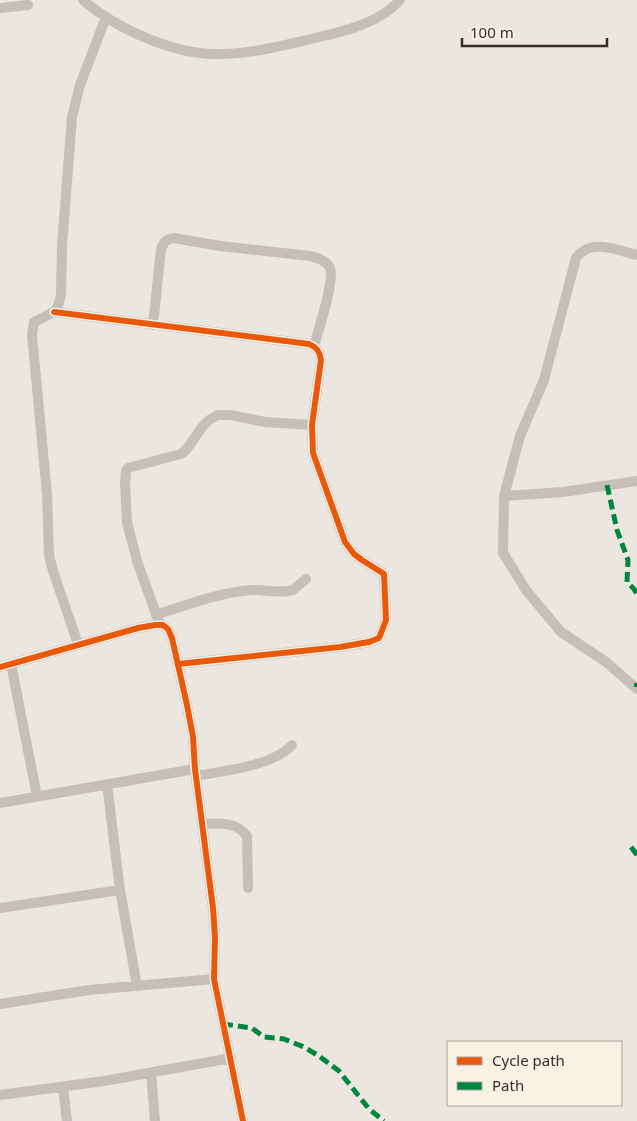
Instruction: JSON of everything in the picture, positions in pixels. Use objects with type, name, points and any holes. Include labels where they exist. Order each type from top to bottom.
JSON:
[{"type":"street","points":[[83,0],[126,30],[178,48],[216,54],[264,50],[335,33],[376,18],[400,0]]},
{"type":"street","points":[[0,8],[28,5]]},
{"type":"street","points":[[78,644],[49,554],[46,484],[32,328],[34,322],[54,312],[61,295],[62,246],[72,117],[80,85],[106,17]]},
{"type":"street","points":[[153,325],[161,249],[164,241],[174,238],[220,246],[310,256],[322,260],[329,267],[331,273],[327,300],[314,346]]},
{"type":"street","points":[[637,255],[596,246],[588,247],[581,251],[576,258],[544,380],[520,436],[504,496],[503,553],[526,590],[561,632],[606,662],[637,689]]},
{"type":"street","points":[[54,312],[301,343],[314,346],[318,350],[321,360],[312,425],[313,453],[345,542],[354,554],[384,574],[386,620],[380,638],[340,647],[178,664]]},
{"type":"street","points":[[243,1121],[214,979],[214,918],[193,737],[172,638],[168,629],[158,620],[137,561],[127,522],[126,475],[128,468],[181,454],[203,426],[218,415],[230,415],[265,422],[312,425]]},
{"type":"street","points":[[504,496],[563,492],[637,481]]},
{"type":"street","points":[[0,667],[138,628],[201,600],[252,590],[293,590],[306,579]]},
{"type":"street","points":[[11,664],[37,796]]},
{"type":"street","points":[[0,802],[107,784],[265,762],[277,758],[292,746]]},
{"type":"street","points":[[107,784],[120,890],[137,986]]},
{"type":"street","points":[[204,824],[230,825],[245,832],[248,836],[248,888]]},
{"type":"street","points":[[0,908],[120,890]]},
{"type":"street","points":[[0,1004],[89,990],[214,979]]},
{"type":"street","points":[[0,1095],[151,1074],[231,1058]]},
{"type":"street","points":[[151,1074],[156,1121]]},
{"type":"street","points":[[63,1087],[67,1121]]},
{"type":"marked path","points":[[607,485],[617,530],[628,560],[627,582],[637,594]]},
{"type":"marked path","points":[[636,687],[637,683]]},
{"type":"marked path","points":[[631,847],[637,855]]},
{"type":"marked path","points":[[223,1024],[252,1028],[264,1037],[284,1039],[304,1047],[319,1056],[339,1071],[369,1109],[384,1121]]},
{"type":"cycle path","points":[[54,312],[309,344],[316,348],[320,355],[321,360],[312,425],[313,453],[345,542],[354,554],[384,574],[386,620],[379,638],[369,642],[340,647],[178,664]]},
{"type":"cycle path","points":[[0,667],[138,628],[163,625],[168,629],[172,638],[193,737],[195,769],[213,908],[215,937],[214,979],[243,1121]]}]
